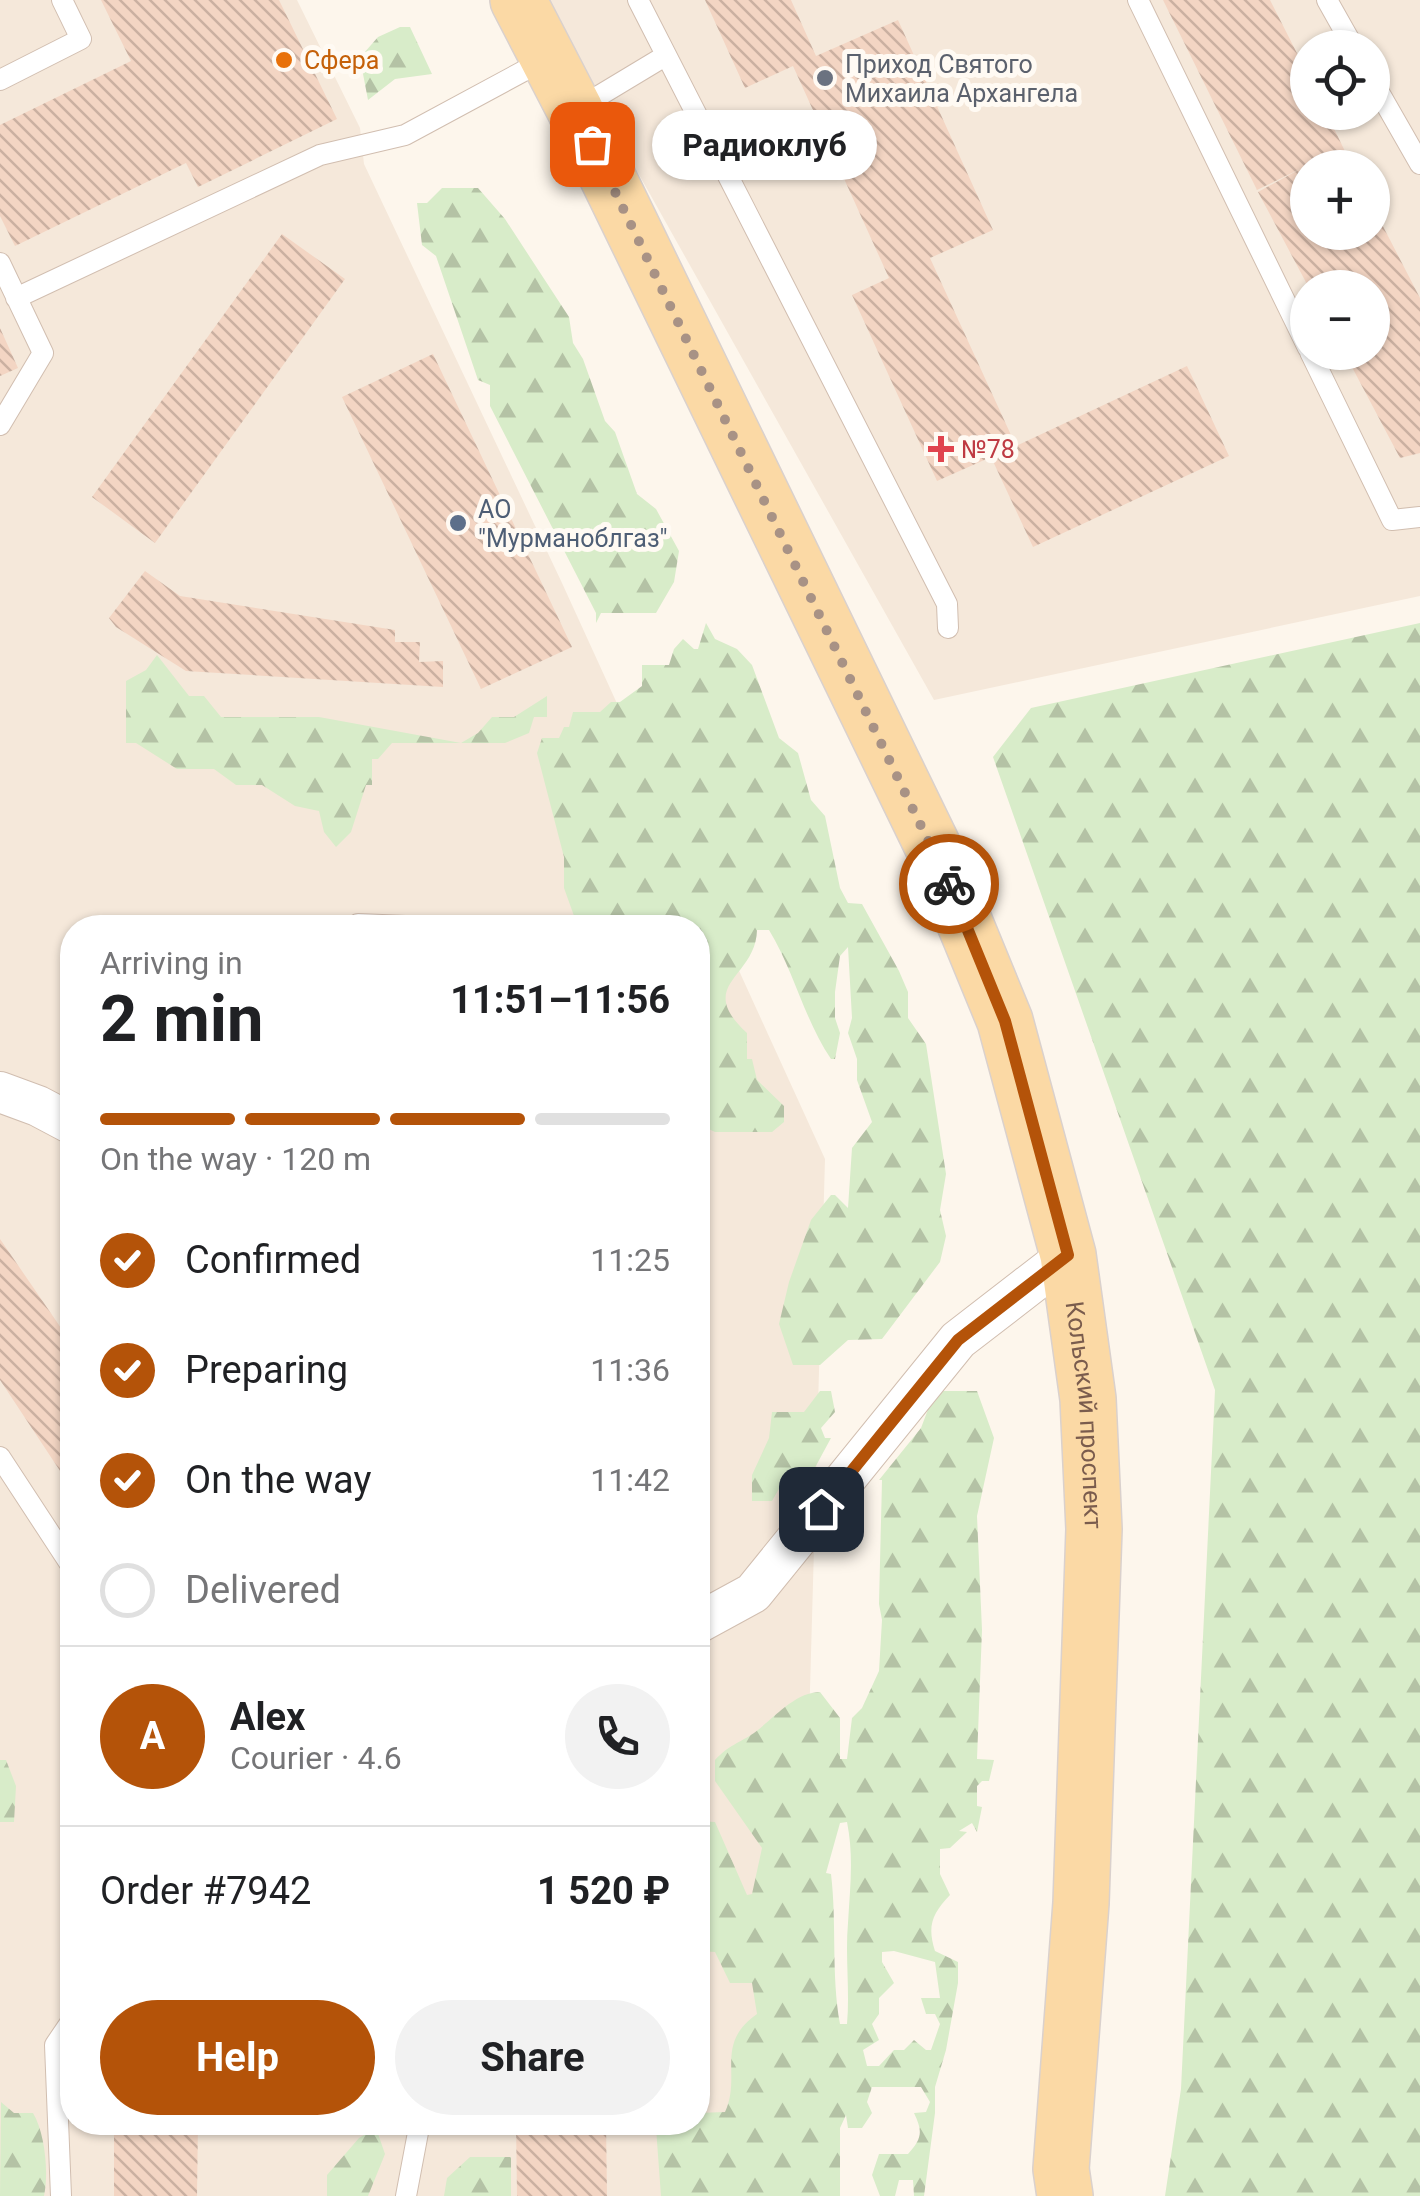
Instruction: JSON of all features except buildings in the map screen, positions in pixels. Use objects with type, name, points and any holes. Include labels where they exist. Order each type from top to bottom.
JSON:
[{"type":"main road","name":"Кольский проспект","points":[[518,0],[936,852],[1005,1021],[1068,1255],[1088,1399],[1094,1529],[1080,1903],[1058,2187]]},
{"type":"street","points":[[0,1092],[60,1118]]},
{"type":"street","points":[[710,1616],[753,1593],[958,1340],[1068,1255]]},
{"type":"lane","points":[[0,80],[81,39],[62,0]]},
{"type":"lane","points":[[638,0],[947,604],[948,628]]},
{"type":"lane","points":[[1138,0],[1290,311]]},
{"type":"lane","points":[[1326,0],[1344,30]]},
{"type":"lane","points":[[575,110],[665,56]]},
{"type":"lane","points":[[16,298],[320,155],[405,134],[548,58]]},
{"type":"lane","points":[[1390,112],[1420,164]]},
{"type":"lane","points":[[0,263],[44,354],[0,426]]},
{"type":"lane","points":[[1319,370],[1392,520],[1420,517]]},
{"type":"lane","points":[[0,1457],[60,1549]]},
{"type":"lane","points":[[60,2038],[55,2045],[61,2196]]},
{"type":"lane","points":[[406,2196],[418,2135]]},
{"type":"shaded area","points":[[0,0],[297,0],[360,128],[364,164],[562,583],[825,1159],[797,2149],[789,2196],[0,2196]]},
{"type":"shaded area","points":[[541,0],[1420,0],[1420,596],[934,700]]},
{"type":"green space","points":[[410,27],[432,74],[395,79],[368,100],[359,53],[364,53],[378,37]]},
{"type":"green space","points":[[442,188],[478,188],[505,219],[569,317],[573,343],[583,359],[605,421],[615,432],[637,494],[656,509],[679,551],[674,582],[656,613],[601,613],[596,623],[596,613],[490,406],[490,385],[478,380],[436,256],[422,245],[417,203],[427,203]]},
{"type":"green space","points":[[706,623],[715,639],[737,649],[752,665],[779,738],[798,753],[811,800],[825,816],[840,888],[848,903],[862,904],[899,971],[908,992],[908,1018],[926,1044],[946,1174],[940,1210],[946,1236],[940,1262],[882,1339],[848,1340],[820,1365],[793,1365],[779,1324],[811,1220],[831,1195],[848,1208],[852,1148],[872,1122],[857,1080],[857,1059],[848,1033],[852,1018],[848,947],[840,956],[835,1018],[840,1033],[835,1059],[831,1059],[769,930],[757,930],[754,946],[732,981],[726,1003],[747,1033],[747,1059],[752,1059],[757,1080],[784,1106],[784,1122],[772,1132],[710,1130],[710,915],[574,915],[564,888],[564,857],[537,753],[542,738],[559,738],[564,727],[569,727],[573,712],[600,712],[642,686],[642,665],[669,665],[674,649],[683,639],[698,649]]},
{"type":"green space","points":[[1420,623],[1420,2196],[1165,2196],[1181,2089],[1215,1390],[993,757],[1031,708]]},
{"type":"green space","points":[[157,655],[189,696],[204,696],[221,717],[319,717],[461,743],[392,743],[378,759],[372,759],[372,785],[366,785],[351,832],[336,847],[324,832],[319,811],[295,806],[262,785],[236,785],[214,769],[177,769],[136,743],[126,743],[126,681],[146,670]]},
{"type":"green space","points":[[547,696],[547,717],[534,717],[529,733],[505,743],[461,743],[478,733],[492,717],[514,717]]},
{"type":"green space","points":[[820,1391],[831,1391],[835,1412],[821,1428],[825,1438],[831,1438],[811,1475],[784,1480],[772,1501],[752,1501],[752,1475],[769,1438],[772,1412],[804,1412]]},
{"type":"green space","points":[[935,1391],[977,1391],[994,1438],[977,1516],[982,1630],[977,1759],[994,1760],[989,1781],[977,1786],[977,1806],[982,1807],[977,1832],[972,1823],[959,1831],[967,1832],[950,1848],[940,1849],[940,1874],[950,1895],[935,1914],[931,1934],[935,1951],[958,1962],[958,1983],[935,2087],[924,2196],[914,2196],[913,2180],[899,2180],[895,2196],[880,2196],[872,2175],[879,2154],[908,2154],[913,2148],[920,2135],[914,2113],[926,2112],[930,2102],[921,2087],[872,2087],[867,2102],[872,2113],[862,2128],[848,2128],[846,2115],[840,2128],[840,2196],[661,2196],[657,2135],[710,2135],[710,2113],[725,2112],[729,2098],[736,2037],[757,2014],[752,1983],[730,1983],[715,1952],[710,1952],[710,1822],[715,1822],[747,1895],[752,1894],[762,1848],[715,1781],[715,1760],[793,1701],[820,1692],[840,1718],[840,1759],[847,1759],[852,1718],[862,1708],[879,1671],[879,1480],[921,1428]],"holes":[[[847,1822],[848,2012],[847,2024],[840,2024],[833,1893],[831,1874],[826,1873],[840,1823]],[[894,1951],[935,1962],[940,1998],[921,1998],[926,2014],[935,2014],[940,2024],[931,2050],[914,2040],[904,2050],[894,2050],[879,2066],[867,2066],[863,2050],[879,2040],[872,2024],[879,2014],[879,1998],[894,1983],[882,1962],[882,1952]]]},
{"type":"green space","points":[[0,1760],[6,1760],[16,1786],[14,1822],[0,1822]]},
{"type":"green space","points":[[1,2102],[14,2113],[33,2113],[37,2121],[45,2153],[44,2196],[0,2196]]},
{"type":"green space","points":[[378,2135],[385,2154],[368,2196],[327,2196],[327,2175],[359,2138]]},
{"type":"green space","points":[[470,2157],[511,2157],[511,2196],[444,2196],[447,2178]]},
{"type":"way so far","points":[[592,144],[949,884]]},
{"type":"place","name":"Сфера","points":[[284,60]]},
{"type":"place","name":"Приход Святого Михаила Архангела","points":[[825,78]]},
{"type":"place","name":"Радиоклуб","points":[[592,144]]},
{"type":"place","name":"№78","points":[[941,449]]},
{"type":"place","name":"AO \"Мурманоблгаз\"","points":[[458,523]]},
{"type":"route","points":[[821,1509],[958,1340],[1068,1255],[1005,1021],[949,884]]}]
